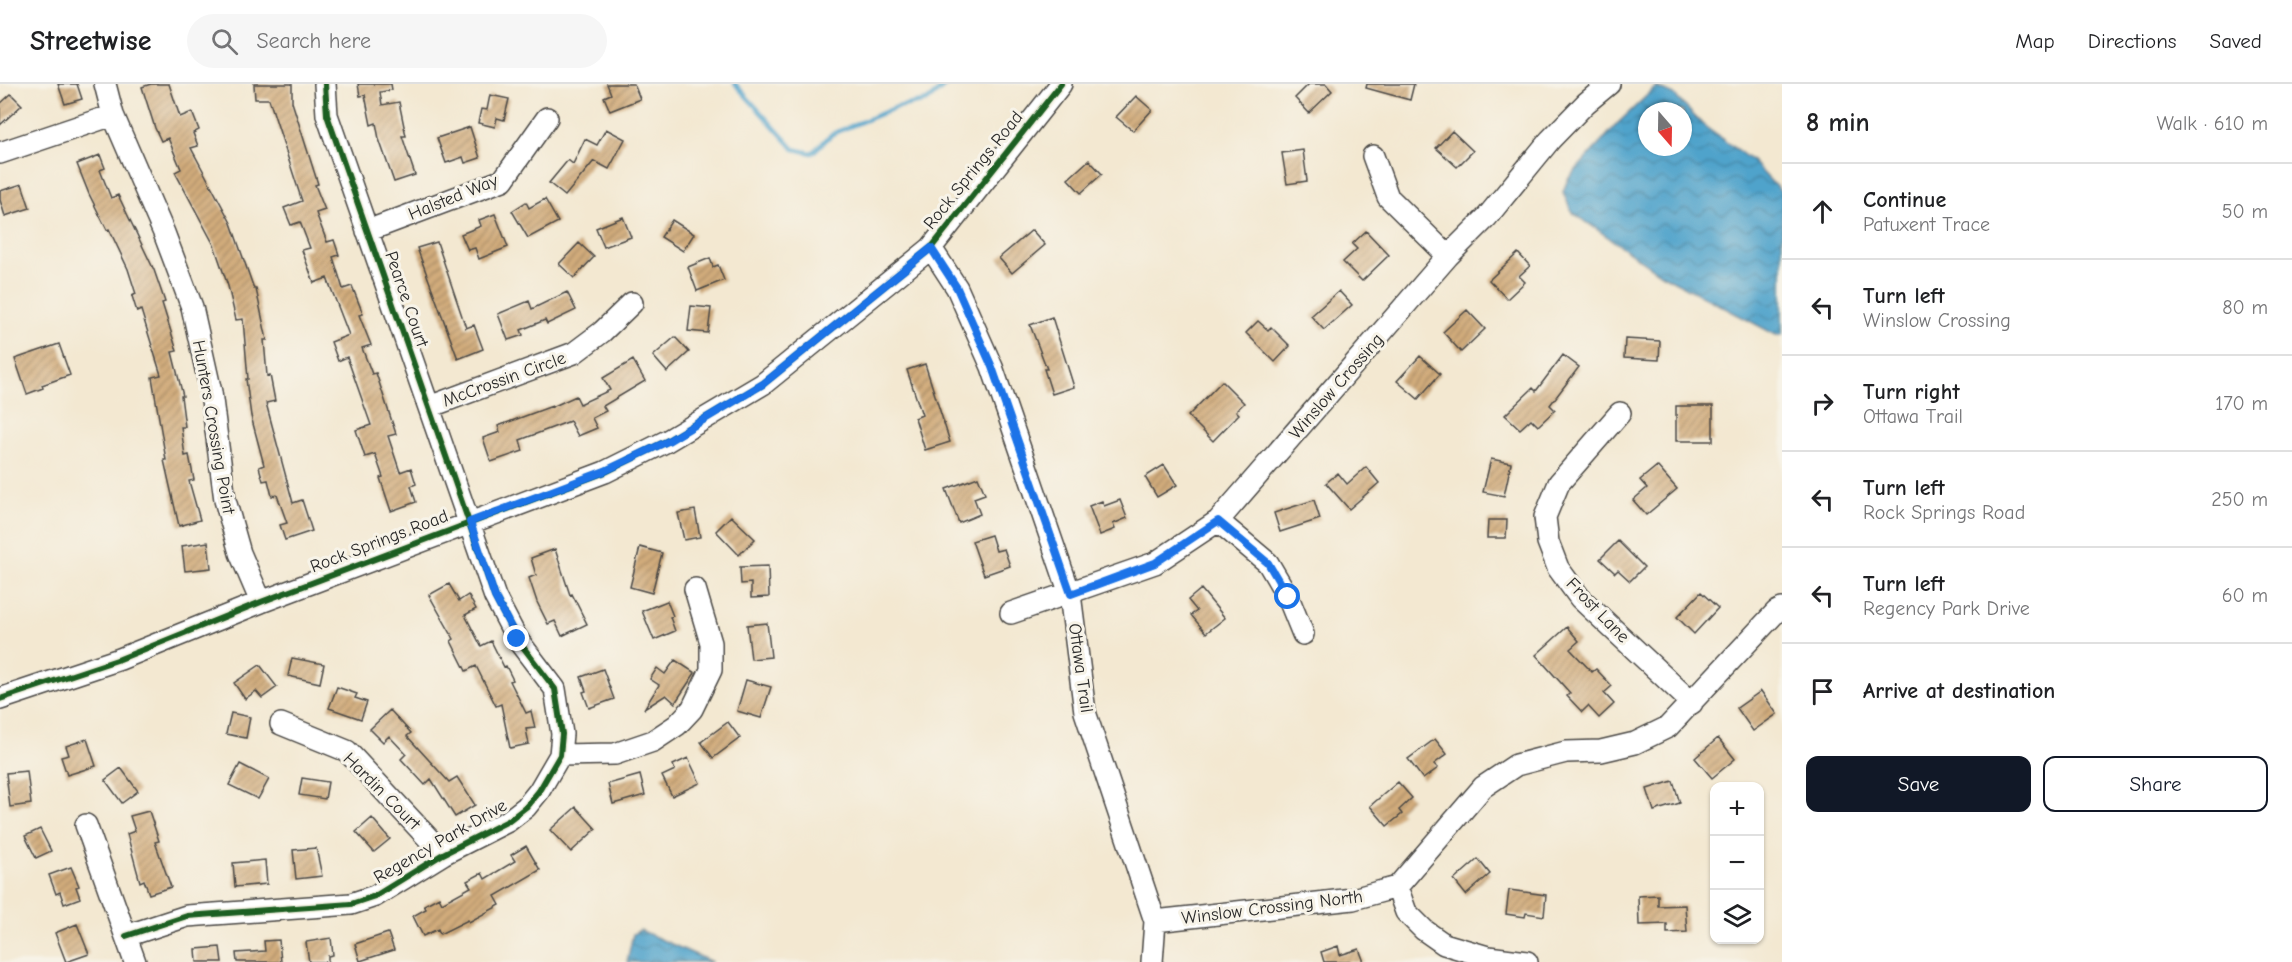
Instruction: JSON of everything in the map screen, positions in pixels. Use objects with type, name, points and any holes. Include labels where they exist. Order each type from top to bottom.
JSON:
[{"type":"street","name":"Hunters Crossing Point","points":[[105,84],[113,115],[164,232],[192,307],[211,392],[225,500],[240,553],[261,602]]},
{"type":"street","name":"Pearce Court","points":[[326,84],[327,115],[470,522]]},
{"type":"street","name":"Rock Springs Road","points":[[0,699],[120,659],[261,602],[605,471],[668,441],[763,384],[931,248],[1061,84]]},
{"type":"street","name":"Winslow Crossing","points":[[1011,613],[1155,563],[1218,521],[1448,256],[1487,217],[1550,140],[1586,103],[1609,84]]},
{"type":"street","points":[[0,153],[113,115]]},
{"type":"street","name":"Halsted Way","points":[[368,231],[503,180],[547,118]]},
{"type":"street","points":[[1373,156],[1388,197],[1448,256]]},
{"type":"street","name":"Ottawa Trail","points":[[931,248],[957,288],[992,367],[1071,594],[1085,712],[1155,921],[1152,962]]},
{"type":"street","name":"McCrossin Circle","points":[[429,407],[574,353],[602,332],[632,303]]},
{"type":"street","name":"Frost Lane","points":[[1620,413],[1559,483],[1545,517],[1548,542],[1558,568],[1580,598],[1692,703]]},
{"type":"street","points":[[1218,521],[1268,563],[1288,597],[1303,634]]},
{"type":"street","name":"Regency Park Drive","points":[[126,936],[186,916],[351,904],[375,896],[444,854],[508,821],[526,807],[540,791],[560,755],[562,734],[555,689],[517,639],[495,597],[470,522]]},
{"type":"street","points":[[560,755],[615,754],[653,741],[677,725],[692,709],[711,670],[711,643],[695,589]]},
{"type":"street","points":[[1527,962],[1488,957],[1444,944],[1424,930],[1406,912],[1397,888],[1484,787],[1516,765],[1566,752],[1601,752],[1635,743],[1668,727],[1776,612],[1782,609]]},
{"type":"street","name":"Hardin Court","points":[[281,724],[347,751],[444,854]]},
{"type":"street","points":[[86,825],[135,962]]},
{"type":"street","name":"Winslow Crossing North","points":[[1155,921],[1353,899],[1397,888]]},
{"type":"water","points":[[1656,87],[1674,95],[1681,102],[1640,102]]},
{"type":"water","points":[[1638,104],[1638,156],[1692,156],[1692,114],[1703,125],[1752,161],[1782,193],[1782,335],[1776,335],[1661,274],[1572,212],[1563,192],[1568,179]]},
{"type":"water","points":[[640,930],[712,962],[627,962],[633,934]]},
{"type":"building","points":[[58,84],[77,84],[82,99],[65,104]]},
{"type":"building","points":[[151,84],[169,84],[180,117],[192,112],[199,130],[193,133],[198,146],[191,148],[231,223],[254,289],[256,289],[267,340],[264,340],[267,376],[270,375],[275,401],[266,403],[293,503],[302,500],[312,531],[285,540],[280,525],[287,523],[277,495],[272,496],[268,480],[263,481],[259,467],[264,465],[251,416],[246,379],[248,379],[243,319],[236,320],[228,286],[214,245],[175,172],[181,169],[168,138],[161,141],[155,128],[142,87]]},
{"type":"building","points":[[254,84],[292,84],[292,102],[318,184],[315,185],[325,210],[316,213],[327,242],[334,240],[339,255],[333,257],[343,289],[352,286],[363,314],[359,315],[371,345],[362,348],[372,374],[376,373],[396,434],[388,436],[400,472],[411,468],[416,484],[411,486],[416,502],[391,511],[375,454],[365,457],[356,430],[371,425],[347,357],[338,361],[331,342],[349,335],[327,278],[314,283],[302,250],[310,248],[300,222],[291,225],[284,208],[302,201],[269,99],[255,99]]},
{"type":"building","points":[[358,84],[391,84],[392,90],[380,92],[382,105],[399,102],[406,136],[402,136],[415,175],[394,182],[376,123],[371,125],[365,95],[360,96]]},
{"type":"building","points":[[607,84],[634,84],[640,99],[610,111],[604,97],[611,94]]},
{"type":"building","points":[[1309,84],[1326,84],[1332,91],[1309,113],[1295,98]]},
{"type":"building","points":[[1367,84],[1414,84],[1410,100],[1366,88]]},
{"type":"building","points":[[11,94],[22,105],[0,125],[0,104]]},
{"type":"building","points":[[490,95],[509,99],[504,120],[497,118],[495,127],[478,123],[481,109],[487,110]]},
{"type":"building","points":[[1136,96],[1152,110],[1133,131],[1116,117]]},
{"type":"building","points":[[470,127],[480,158],[465,163],[463,157],[446,163],[437,138]]},
{"type":"building","points":[[606,129],[625,139],[609,169],[594,161],[565,196],[549,183],[568,160],[573,164],[585,139],[597,145]]},
{"type":"building","points":[[1452,131],[1473,151],[1457,167],[1436,148]]},
{"type":"building","points":[[1303,150],[1307,181],[1287,184],[1282,153]]},
{"type":"building","points":[[100,155],[105,168],[100,170],[111,198],[118,195],[154,270],[165,302],[162,303],[177,351],[172,352],[183,396],[181,396],[185,427],[181,427],[185,456],[189,455],[194,480],[189,481],[200,520],[179,526],[164,460],[166,460],[152,377],[161,375],[141,310],[137,312],[132,296],[136,294],[128,269],[89,194],[77,164]]},
{"type":"building","points":[[1089,160],[1102,174],[1081,193],[1068,179]]},
{"type":"building","points":[[22,184],[30,208],[5,216],[0,191]]},
{"type":"building","points":[[545,199],[558,222],[528,238],[512,211],[526,202],[529,208]]},
{"type":"building","points":[[495,214],[508,247],[479,259],[475,248],[468,250],[461,234],[481,226],[479,220]]},
{"type":"building","points":[[623,217],[631,237],[604,247],[596,228]]},
{"type":"building","points":[[672,220],[694,234],[683,251],[661,237]]},
{"type":"building","points":[[1032,230],[1045,245],[1012,273],[999,258]]},
{"type":"building","points":[[1366,231],[1389,255],[1362,281],[1343,262],[1357,249],[1352,244]]},
{"type":"building","points":[[437,242],[466,328],[474,325],[483,349],[458,359],[417,248]]},
{"type":"building","points":[[579,243],[594,257],[574,278],[559,264]]},
{"type":"building","points":[[1518,253],[1530,266],[1519,276],[1525,282],[1507,299],[1489,280]]},
{"type":"building","points":[[710,258],[713,267],[718,265],[724,280],[697,291],[688,267]]},
{"type":"building","points":[[1339,291],[1352,305],[1324,330],[1311,316]]},
{"type":"building","points":[[567,292],[576,310],[547,324],[545,320],[521,330],[523,335],[508,340],[498,314],[529,301],[532,309]]},
{"type":"building","points":[[691,306],[711,308],[708,333],[688,331]]},
{"type":"building","points":[[1467,310],[1485,329],[1461,352],[1443,332]]},
{"type":"building","points":[[1052,317],[1074,387],[1052,394],[1044,369],[1047,369],[1030,325]]},
{"type":"building","points":[[1258,321],[1268,330],[1271,327],[1290,346],[1275,362],[1246,333]]},
{"type":"building","points":[[675,337],[689,352],[667,372],[653,356]]},
{"type":"building","points":[[1625,339],[1660,341],[1659,360],[1624,358]]},
{"type":"building","points":[[59,344],[70,375],[42,385],[43,388],[27,394],[15,359]]},
{"type":"building","points":[[1563,355],[1579,367],[1550,405],[1555,410],[1538,426],[1531,419],[1520,429],[1505,415],[1533,388],[1536,391]]},
{"type":"building","points":[[1420,356],[1440,374],[1418,399],[1397,381]]},
{"type":"building","points":[[633,360],[645,381],[603,406],[606,411],[592,418],[597,428],[578,436],[570,421],[520,440],[523,451],[491,462],[483,438],[500,432],[498,426],[576,396],[580,404],[610,390],[603,378]]},
{"type":"building","points":[[925,364],[950,442],[925,450],[915,418],[922,415],[907,370]]},
{"type":"building","points":[[1222,381],[1244,403],[1236,411],[1239,414],[1213,441],[1188,416]]},
{"type":"building","points":[[1676,406],[1713,406],[1713,441],[1676,441]]},
{"type":"building","points":[[1491,459],[1511,463],[1504,496],[1483,492]]},
{"type":"building","points":[[1164,465],[1177,485],[1157,497],[1145,477]]},
{"type":"building","points":[[1657,466],[1677,489],[1646,515],[1633,500],[1647,488],[1640,480]]},
{"type":"building","points":[[1366,467],[1379,483],[1349,509],[1326,483],[1338,473],[1347,484]]},
{"type":"building","points":[[978,477],[985,494],[974,498],[980,514],[959,523],[946,489]]},
{"type":"building","points":[[1120,500],[1127,518],[1113,524],[1115,529],[1100,535],[1089,506],[1102,501],[1104,506]]},
{"type":"building","points":[[1314,500],[1320,519],[1280,532],[1274,513]]},
{"type":"building","points":[[695,510],[700,537],[684,540],[678,513]]},
{"type":"building","points":[[731,516],[755,539],[739,555],[716,531]]},
{"type":"building","points":[[1488,520],[1507,520],[1506,538],[1487,538]]},
{"type":"building","points":[[991,535],[996,551],[1004,549],[1010,566],[984,575],[972,541]]},
{"type":"building","points":[[1618,541],[1644,567],[1630,581],[1618,570],[1615,573],[1600,559]]},
{"type":"building","points":[[208,542],[211,568],[185,571],[182,546]]},
{"type":"building","points":[[640,547],[662,553],[652,593],[630,587]]},
{"type":"building","points":[[555,549],[570,595],[572,594],[587,624],[562,636],[555,621],[548,624],[529,578],[536,575],[531,558]]},
{"type":"building","points":[[768,566],[769,597],[751,598],[751,583],[741,584],[740,567]]},
{"type":"building","points":[[449,584],[459,601],[468,595],[476,609],[465,615],[481,646],[491,641],[513,680],[510,681],[526,713],[531,711],[535,728],[526,729],[529,744],[510,748],[501,704],[496,706],[476,666],[466,671],[451,641],[454,639],[429,595]]},
{"type":"building","points":[[1201,589],[1225,618],[1206,633],[1191,615],[1197,611],[1188,600]]},
{"type":"building","points":[[1701,592],[1718,608],[1694,634],[1677,617]]},
{"type":"building","points":[[667,601],[673,616],[670,617],[675,631],[654,640],[642,611]]},
{"type":"building","points":[[767,623],[771,657],[751,659],[747,625]]},
{"type":"building","points":[[1567,627],[1579,641],[1570,649],[1592,672],[1596,669],[1612,686],[1604,693],[1614,704],[1599,718],[1588,706],[1582,712],[1567,696],[1570,693],[1536,655]]},
{"type":"building","points":[[292,658],[324,664],[320,683],[288,676]]},
{"type":"building","points":[[675,660],[695,673],[675,703],[666,695],[644,709],[659,685],[650,679],[657,668],[665,674]]},
{"type":"building","points":[[260,665],[277,687],[262,698],[256,691],[245,699],[234,683]]},
{"type":"building","points":[[603,669],[614,699],[589,708],[583,692],[586,691],[581,677]]},
{"type":"building","points":[[746,680],[771,687],[761,718],[737,711]]},
{"type":"building","points":[[337,687],[357,694],[355,698],[367,702],[361,719],[329,708]]},
{"type":"building","points":[[1761,691],[1777,714],[1753,731],[1737,708]]},
{"type":"building","points":[[390,710],[411,733],[407,736],[449,782],[457,777],[475,805],[455,817],[431,779],[425,785],[401,759],[406,754],[389,736],[383,742],[370,729]]},
{"type":"building","points":[[231,713],[250,717],[246,738],[226,734]]},
{"type":"building","points":[[728,722],[740,738],[713,758],[701,742]]},
{"type":"building","points":[[1718,738],[1735,759],[1712,778],[1695,758]]},
{"type":"building","points":[[87,739],[96,766],[67,775],[61,757],[69,755],[66,746]]},
{"type":"building","points":[[1435,739],[1447,754],[1434,764],[1438,768],[1423,779],[1408,759]]},
{"type":"building","points":[[688,758],[700,783],[672,796],[662,776],[675,770],[673,765]]},
{"type":"building","points":[[240,764],[269,779],[258,799],[229,785]]},
{"type":"building","points":[[121,768],[138,791],[122,803],[105,780]]},
{"type":"building","points":[[27,771],[31,804],[10,807],[6,773]]},
{"type":"building","points":[[640,775],[645,795],[613,804],[608,784]]},
{"type":"building","points":[[302,778],[328,782],[325,799],[299,795]]},
{"type":"building","points":[[1673,781],[1680,803],[1654,811],[1647,789]]},
{"type":"building","points":[[1398,782],[1412,798],[1399,810],[1402,814],[1387,826],[1370,806]]},
{"type":"building","points":[[576,807],[596,829],[571,852],[550,830]]},
{"type":"building","points":[[149,811],[159,841],[155,842],[171,887],[149,894],[144,880],[140,882],[127,834],[135,831],[130,816]]},
{"type":"building","points":[[372,818],[390,839],[374,852],[356,832]]},
{"type":"building","points":[[40,829],[51,851],[36,858],[25,836]]},
{"type":"building","points":[[526,846],[540,870],[495,896],[500,905],[469,922],[468,920],[440,934],[438,929],[423,936],[413,916],[426,909],[424,905],[439,897],[442,903],[471,887],[467,881],[482,873],[485,879],[515,861],[511,855]]},
{"type":"building","points":[[316,848],[322,876],[296,879],[293,850]]},
{"type":"building","points":[[1478,859],[1490,874],[1466,895],[1454,880]]},
{"type":"building","points":[[265,860],[267,884],[235,887],[233,863]]},
{"type":"building","points":[[71,867],[79,886],[76,887],[80,898],[64,904],[60,892],[56,894],[49,875]]},
{"type":"building","points":[[1509,890],[1546,895],[1544,916],[1526,913],[1525,917],[1506,914]]},
{"type":"building","points":[[1658,895],[1658,906],[1685,905],[1687,932],[1667,933],[1667,924],[1639,925],[1638,896]]},
{"type":"building","points":[[77,924],[89,954],[66,962],[55,933]]},
{"type":"building","points":[[388,933],[394,950],[360,961],[355,944]]},
{"type":"building","points":[[331,938],[333,955],[328,956],[328,962],[309,962],[306,942]]},
{"type":"building","points":[[279,940],[281,962],[237,962],[236,953],[265,951],[264,941]]},
{"type":"building","points":[[1338,946],[1340,955],[1359,949],[1364,962],[1324,962],[1321,952]]},
{"type":"building","points":[[220,947],[222,962],[197,962],[196,949]]},
{"type":"waterway","points":[[735,84],[794,149],[812,153],[832,134],[897,107],[927,101],[947,84]]},
{"type":"cycle path","points":[[126,936],[187,916],[351,904],[375,896],[443,854],[508,821],[526,807],[539,791],[560,755],[562,734],[555,689],[517,639],[495,597],[327,115],[325,84]]},
{"type":"cycle path","points":[[0,699],[120,659],[261,602],[605,472],[667,441],[763,384],[931,248],[1061,84]]},
{"type":"route","points":[[517,639],[495,597],[470,522],[605,471],[668,441],[763,384],[931,248],[957,288],[992,367],[1071,594],[1155,563],[1218,521],[1268,563],[1288,597]]}]
